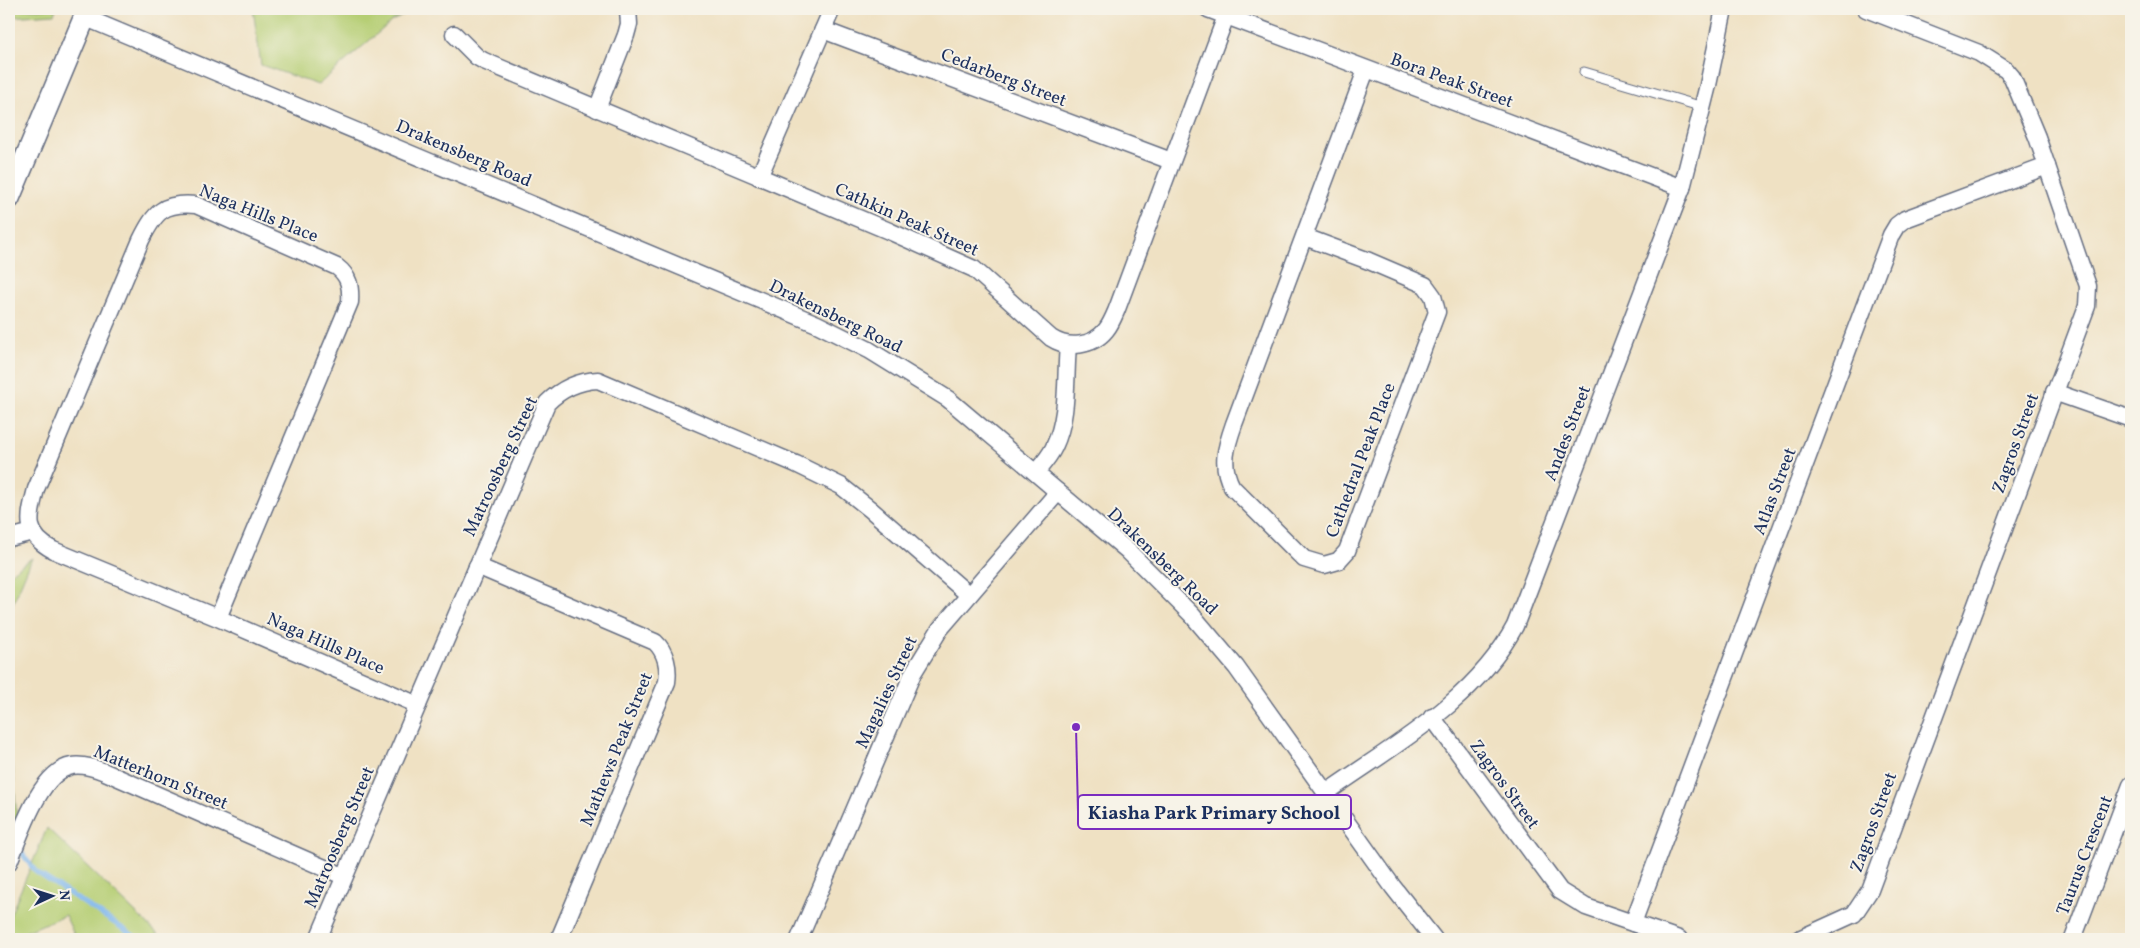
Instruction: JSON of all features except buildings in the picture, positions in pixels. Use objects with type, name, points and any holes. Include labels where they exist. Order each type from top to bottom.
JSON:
[{"type":"street","points":[[597,109],[626,36],[629,24],[628,9]]},
{"type":"street","points":[[759,177],[832,9]]},
{"type":"street","name":"Bora Peak Street","points":[[1208,9],[1682,188]]},
{"type":"street","name":"Andes Street","points":[[1326,793],[1472,686],[1499,654],[1515,626],[1682,188],[1703,107],[1724,9]]},
{"type":"street","name":"Zagros Street","points":[[1807,938],[1854,914],[1870,890],[2087,306],[2089,294],[2047,166],[2018,88],[2006,70],[1979,53],[1866,9]]},
{"type":"street","points":[[9,198],[86,13]]},
{"type":"street","name":"Drakensberg Road","points":[[86,13],[825,328],[869,350],[948,399],[1128,550],[1192,615],[1236,667],[1393,887],[1434,939]]},
{"type":"street","points":[[1036,472],[1054,448],[1062,424],[1066,394],[1068,345],[1089,342],[1108,329],[1226,16]]},
{"type":"street","name":"Cedarberg Street","points":[[823,30],[1171,161]]},
{"type":"street","name":"Cathkin Peak Street","points":[[454,34],[477,57],[484,61],[889,230],[974,269],[1051,338],[1060,344],[1068,345]]},
{"type":"street","name":"Cathedral Peak Place","points":[[1305,238],[1369,261],[1425,285],[1433,296],[1437,312],[1347,551],[1338,561],[1324,565],[1304,559],[1232,487],[1227,477],[1224,457],[1234,424],[1305,238],[1366,70]]},
{"type":"street","name":"Atlas Street","points":[[1633,923],[1891,235],[1898,224],[1905,219],[2047,166]]},
{"type":"street","name":"Naga Hills Place","points":[[218,618],[350,302],[349,284],[343,272],[337,267],[196,205],[174,205],[162,209],[151,220],[141,240],[36,489],[29,516],[33,532],[42,544],[53,550],[218,618],[418,705]]},
{"type":"street","name":"Matroosberg Street","points":[[318,939],[343,876],[547,403],[563,390],[577,384],[598,380],[796,464],[841,486],[969,595]]},
{"type":"street","points":[[2054,392],[2131,419]]},
{"type":"street","name":"Magalies Street","points":[[799,939],[913,673],[940,629],[1058,492]]},
{"type":"street","points":[[9,538],[33,532]]},
{"type":"street","name":"Mathews Peak Street","points":[[477,566],[655,642],[660,647],[666,662],[667,682],[559,939]]},
{"type":"street","name":"Zagros Street","points":[[1432,717],[1560,891],[1586,907],[1679,939]]},
{"type":"street","name":"Matterhorn Street","points":[[9,862],[44,783],[63,769],[80,765],[106,772],[343,876]]},
{"type":"street","name":"Taurus Crescent","points":[[2074,939],[2131,785]]},
{"type":"lane","points":[[1584,72],[1703,107]]},
{"type":"green space","points":[[9,9],[56,9],[54,14],[9,17]]},
{"type":"green space","points":[[253,9],[416,9],[392,21],[318,85],[261,65]]},
{"type":"green space","points":[[32,558],[9,613],[9,574]]},
{"type":"green space","points":[[9,757],[13,767],[17,820],[9,837]]},
{"type":"green space","points":[[47,828],[163,939],[76,939],[65,915],[9,939],[9,918]]},
{"type":"waterway","points":[[21,852],[36,872],[139,939]]},
{"type":"place","name":"Kiasha Park Primary School","points":[[1076,727]]}]
